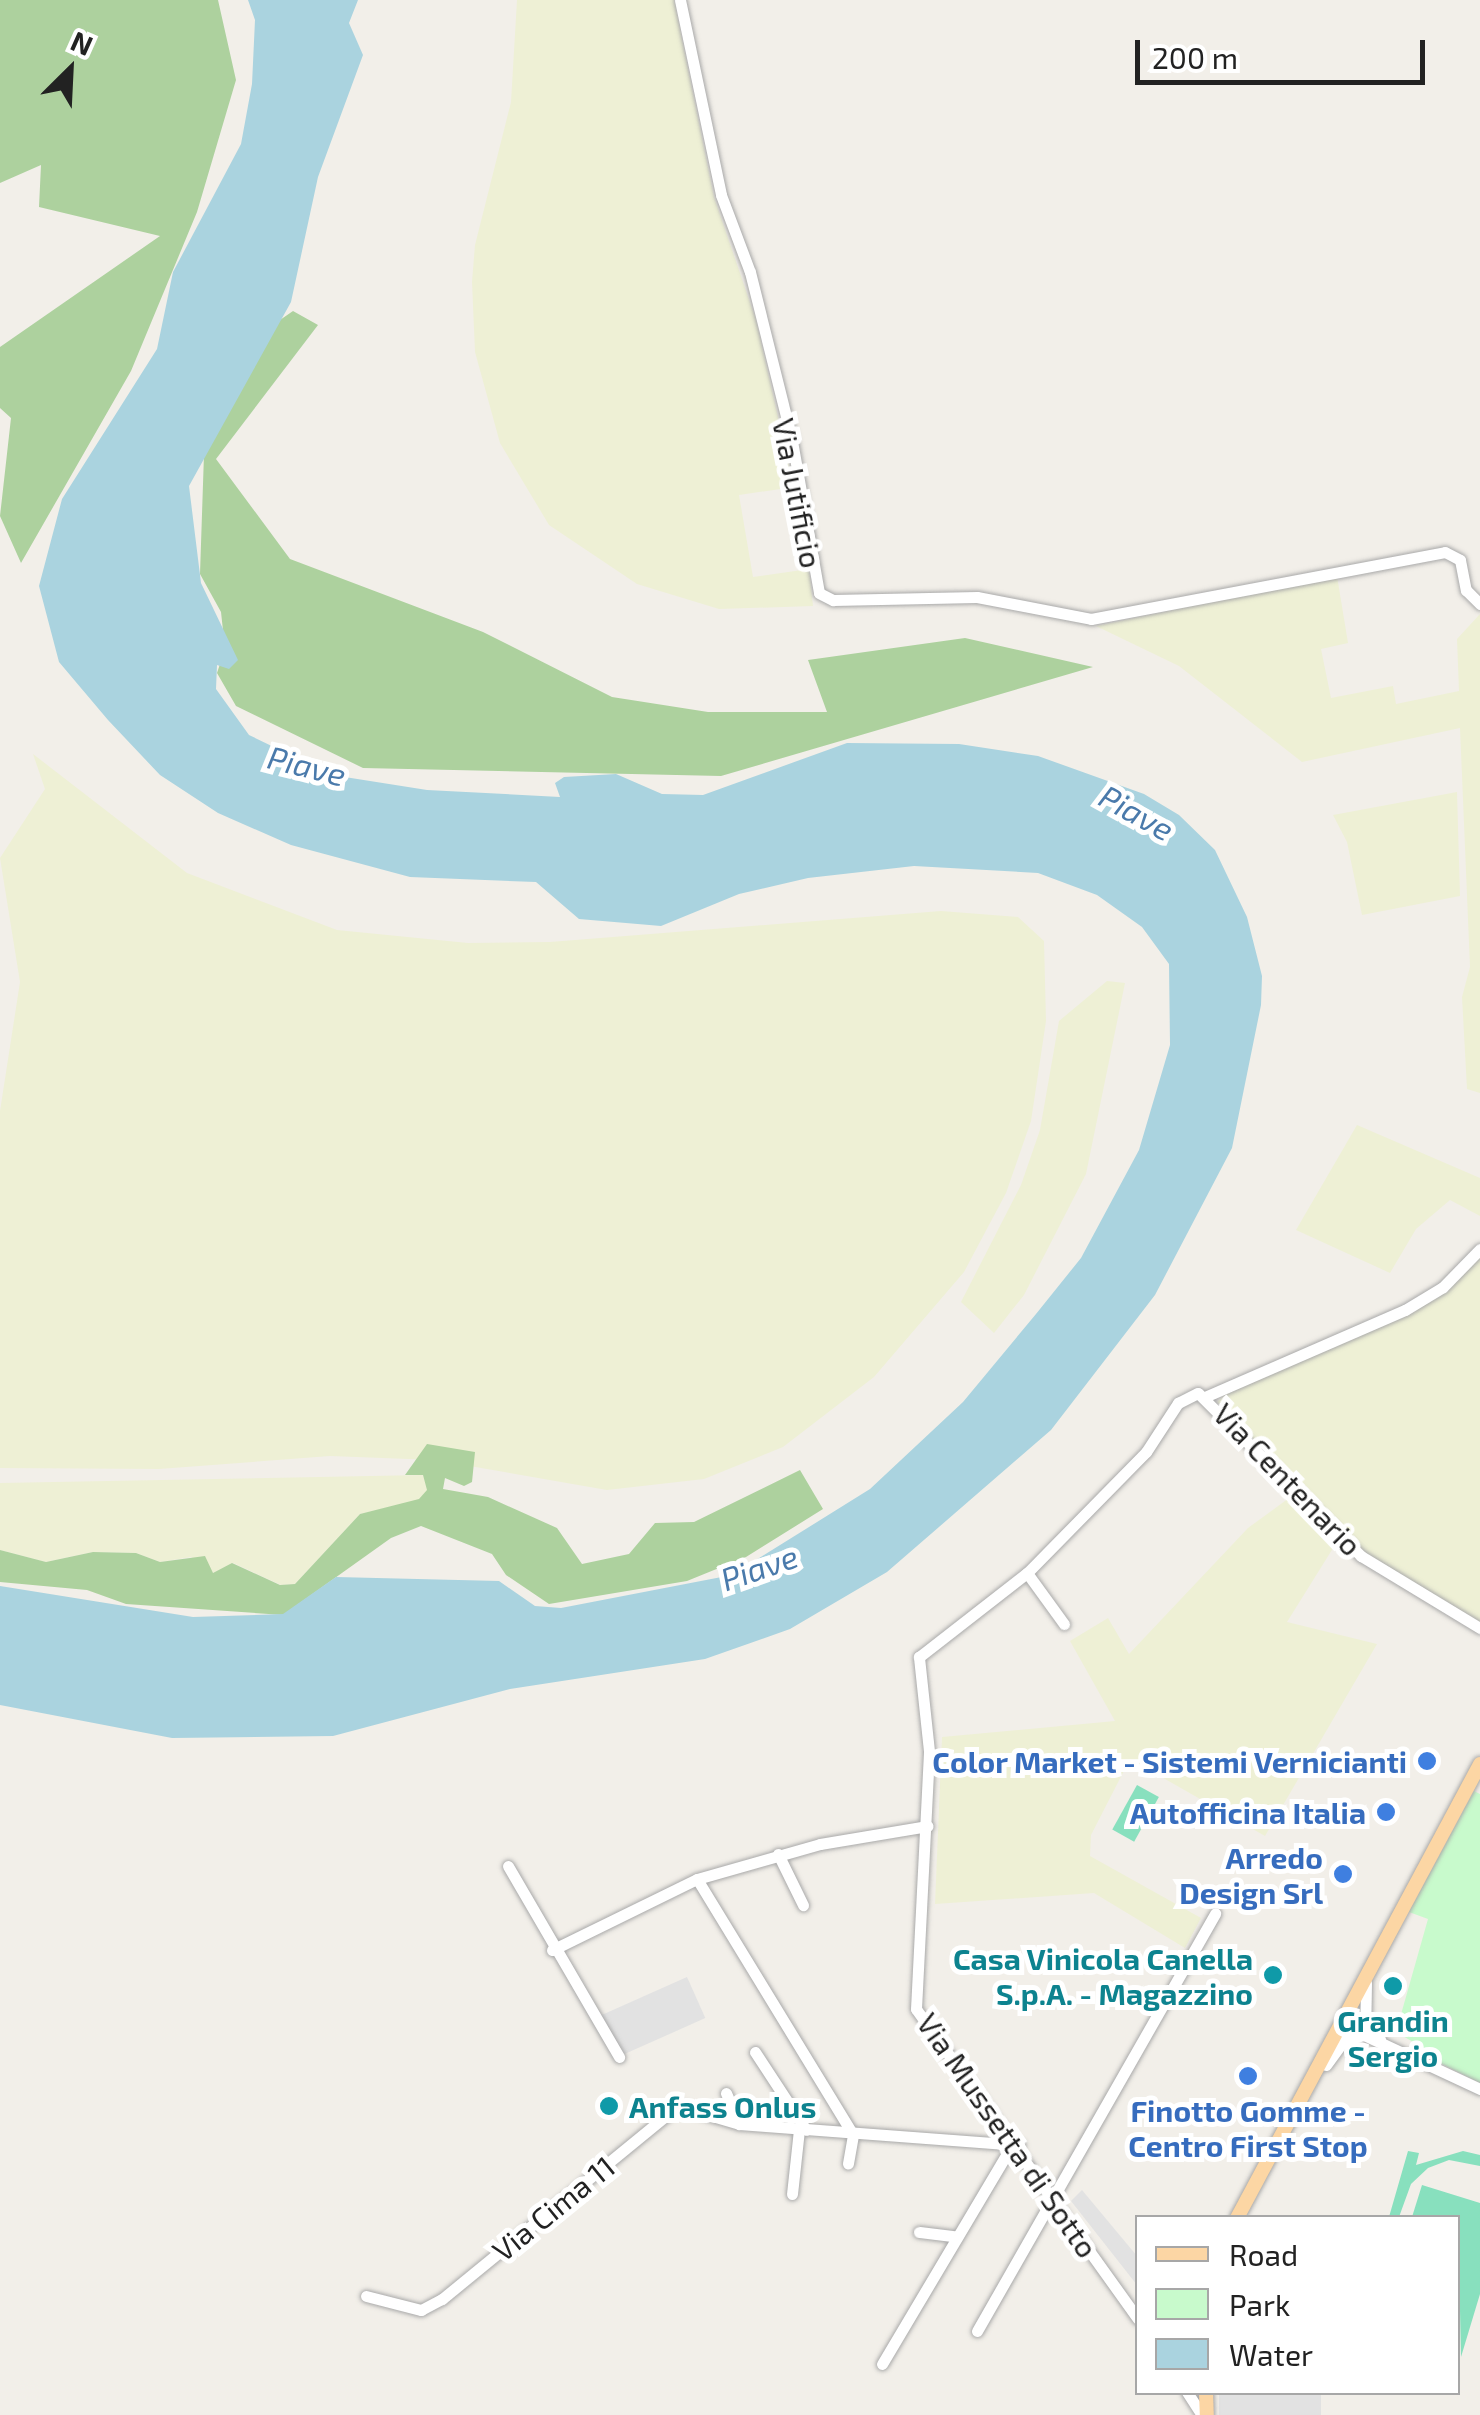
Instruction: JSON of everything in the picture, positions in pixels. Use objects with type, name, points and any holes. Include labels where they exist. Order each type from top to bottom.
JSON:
[{"type":"main road","points":[[1238,2215],[1480,1764]]},
{"type":"main road","points":[[1286,2120],[1314,2080],[1426,1863]]},
{"type":"street","name":"Via Jutificio","points":[[680,0],[721,195],[750,272],[792,441],[819,594],[833,600],[964,596],[1090,619],[1446,552],[1460,560],[1466,590],[1480,604]]},
{"type":"street","name":"Via Mussetta di Sotto","points":[[1135,2315],[916,2009],[928,1826],[920,1657],[1027,1573],[1146,1452],[1178,1403],[1406,1310],[1443,1287],[1480,1249]]},
{"type":"street","name":"Via Centenario","points":[[1203,1395],[1361,1556],[1480,1628]]},
{"type":"street","points":[[1027,1573],[1064,1624]]},
{"type":"street","points":[[552,1950],[697,1880],[778,1854],[928,1826]]},
{"type":"street","points":[[778,1854],[803,1905]]},
{"type":"street","points":[[508,1866],[552,1950],[618,2056]]},
{"type":"street","points":[[697,1880],[853,2135],[848,2164]]},
{"type":"street","points":[[978,2331],[1216,1913]]},
{"type":"street","points":[[1365,2029],[1366,1983]]},
{"type":"street","points":[[1345,2014],[1383,2042],[1480,2089]]},
{"type":"street","points":[[1314,2080],[1338,2046],[1365,2029]]},
{"type":"street","points":[[756,2052],[802,2130],[792,2194]]},
{"type":"street","points":[[726,2093],[738,2124]]},
{"type":"street","name":"Via Cima 11","points":[[366,2296],[420,2310],[442,2299],[678,2106],[738,2124],[1015,2146]]},
{"type":"street","points":[[882,2364],[1015,2146]]},
{"type":"street","points":[[919,2232],[957,2237]]},
{"type":"green space","points":[[0,0],[218,0],[236,80],[197,212],[131,371],[21,563],[0,516],[11,418],[0,408],[0,347],[160,236],[39,207],[41,165],[0,183]]},
{"type":"green space","points":[[517,0],[674,0],[714,197],[756,320],[794,487],[739,495],[753,577],[809,569],[813,606],[719,609],[637,584],[549,525],[500,443],[475,352],[472,282],[475,245],[511,102]]},
{"type":"green space","points":[[293,311],[318,325],[216,459],[290,559],[483,632],[612,697],[708,712],[827,712],[808,660],[965,638],[1093,667],[721,776],[363,768],[236,706],[217,673],[225,649],[221,612],[200,574],[204,454],[280,320]]},
{"type":"green space","points":[[1337,576],[1348,643],[1321,649],[1331,698],[1393,686],[1396,704],[1459,691],[1457,639],[1480,614],[1480,1093],[1467,1089],[1462,997],[1470,967],[1460,728],[1302,762],[1179,666],[1096,626]]},
{"type":"green space","points":[[33,754],[187,873],[337,930],[468,943],[550,942],[941,911],[1018,917],[1044,941],[1046,1021],[1031,1121],[1006,1193],[964,1272],[874,1377],[783,1447],[704,1479],[607,1490],[435,1460],[330,1456],[159,1469],[0,1468],[0,1111],[20,982],[0,858],[45,789]]},
{"type":"green space","points":[[1457,792],[1460,896],[1362,915],[1347,842],[1333,815]]},
{"type":"green space","points":[[1107,981],[1125,983],[1086,1174],[1024,1295],[994,1333],[961,1302],[1021,1185],[1040,1130],[1059,1021]]},
{"type":"green space","points":[[1357,1125],[1480,1178],[1480,1216],[1450,1200],[1416,1229],[1390,1273],[1296,1230]]},
{"type":"green space","points":[[1480,1258],[1480,1622],[1363,1552],[1217,1402],[1232,1389],[1408,1315]]},
{"type":"green space","points":[[427,1444],[475,1452],[472,1482],[464,1486],[445,1478],[443,1489],[488,1497],[557,1528],[582,1564],[629,1554],[655,1523],[694,1522],[800,1470],[823,1509],[746,1557],[687,1581],[549,1604],[506,1575],[492,1554],[421,1526],[391,1538],[283,1615],[126,1604],[87,1590],[0,1582],[0,1550],[46,1562],[93,1552],[136,1553],[160,1562],[205,1556],[213,1573],[232,1563],[280,1585],[295,1584],[360,1514],[419,1499],[427,1490],[423,1475],[405,1475]]},
{"type":"green space","points":[[423,1475],[428,1490],[419,1500],[360,1514],[295,1584],[281,1585],[233,1563],[213,1573],[191,1557],[160,1562],[136,1553],[93,1552],[46,1562],[0,1550],[0,1483]]},
{"type":"green space","points":[[1289,1498],[1335,1545],[1287,1622],[1377,1644],[1265,1836],[1130,1759],[1091,1835],[1090,1856],[1201,1918],[1185,1948],[1094,1893],[935,1904],[942,1737],[1115,1721],[1070,1641],[1108,1618],[1129,1654],[1248,1528]]},
{"type":"green space","points":[[1137,1785],[1159,1797],[1134,1842],[1112,1830]]},
{"type":"green space","points":[[1474,1791],[1480,1794],[1480,2083],[1418,2052],[1420,2046],[1396,2032],[1428,1919],[1409,1912]]},
{"type":"green space","points":[[1408,2151],[1419,2153],[1416,2165],[1463,2151],[1480,2155],[1480,2166],[1449,2160],[1428,2168],[1411,2184],[1400,2215],[1390,2215]]},
{"type":"green space","points":[[1422,2185],[1480,2203],[1480,2294],[1461,2357],[1460,2215],[1413,2215]]},
{"type":"shaded area","points":[[687,1977],[705,2018],[619,2056],[601,2015]]},
{"type":"shaded area","points":[[1082,2190],[1135,2254],[1135,2282],[1071,2201]]},
{"type":"shaded area","points":[[1219,2395],[1321,2395],[1321,2415],[1219,2415]]},
{"type":"water","name":"Piave","points":[[248,0],[358,0],[349,23],[363,55],[318,177],[291,302],[189,486],[201,583],[238,660],[229,669],[217,665],[216,689],[249,735],[332,775],[427,790],[560,797],[555,783],[564,777],[616,774],[662,794],[703,795],[847,743],[959,744],[1038,756],[1144,794],[1179,815],[1215,850],[1247,917],[1262,976],[1261,1005],[1232,1148],[1155,1295],[1051,1430],[887,1572],[790,1629],[705,1659],[510,1689],[333,1736],[172,1738],[0,1705],[0,1586],[193,1617],[283,1614],[336,1577],[499,1581],[535,1606],[561,1608],[732,1575],[870,1489],[963,1402],[1036,1314],[1081,1258],[1139,1150],[1170,1045],[1169,964],[1142,927],[1097,895],[1038,873],[914,866],[808,878],[739,894],[661,926],[579,919],[536,882],[410,877],[291,845],[218,813],[160,775],[108,720],[59,662],[39,586],[62,499],[157,349],[173,272],[241,144],[252,84],[255,20]]},
{"type":"place","name":"Color Market - Sistemi Vernicianti","points":[[1427,1761]]},
{"type":"place","name":"Autofficina Italia","points":[[1386,1812]]},
{"type":"place","name":"Arredo Design Srl","points":[[1343,1874]]},
{"type":"place","name":"Casa Vinicola Canella S.p.A. - Magazzino","points":[[1273,1975]]},
{"type":"place","name":"Grandin Sergio","points":[[1393,1986]]},
{"type":"place","name":"Finotto Gomme - Centro First Stop","points":[[1248,2076]]},
{"type":"place","name":"Anfass Onlus","points":[[609,2106]]}]
